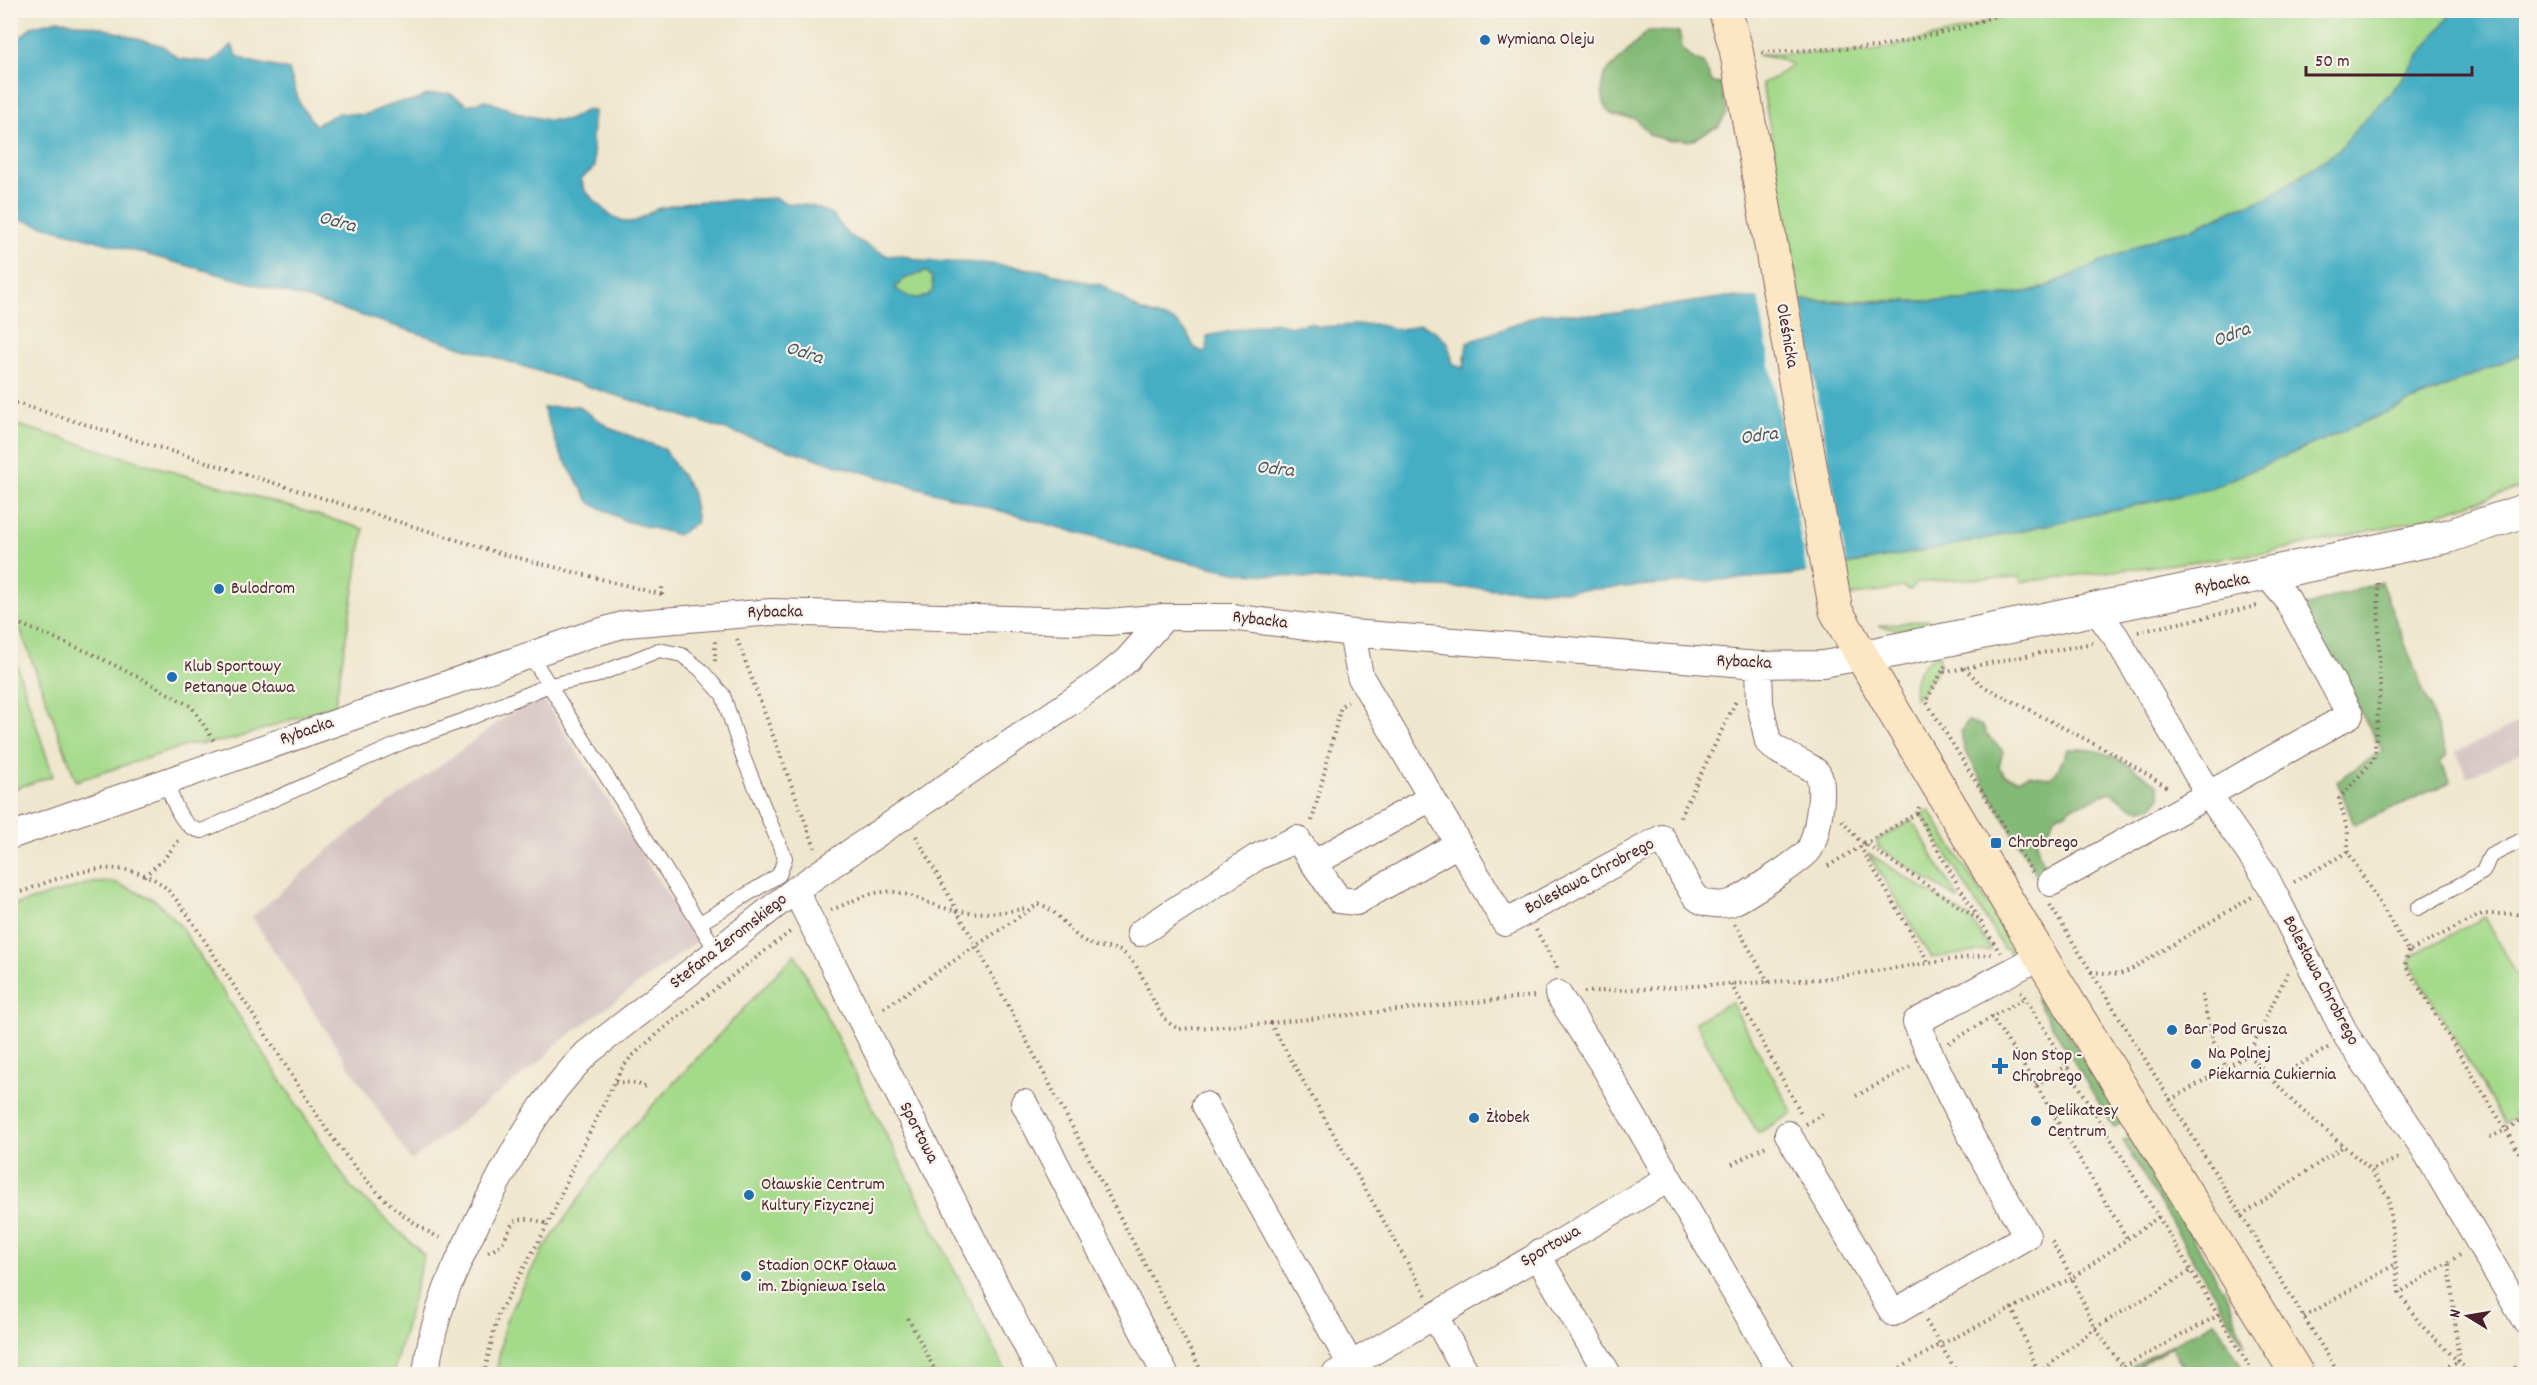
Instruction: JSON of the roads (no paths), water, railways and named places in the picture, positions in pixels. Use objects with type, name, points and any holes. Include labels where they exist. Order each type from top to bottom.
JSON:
[{"type":"main road","name":"Oleśnicka","points":[[1725,10],[1743,85],[1829,580],[1836,610],[1862,657]]},
{"type":"main road","points":[[1862,657],[2041,956],[2297,1374]]},
{"type":"street","name":"Rybacka","points":[[10,836],[530,654],[626,624],[728,614],[825,612],[1109,622],[1165,617],[1231,617],[1352,633],[1759,665],[1823,664],[2096,610],[2277,587],[2449,536],[2526,510]]},
{"type":"street","points":[[2044,887],[2350,715],[2277,587]]},
{"type":"street","name":"Bolesława Chrobrego","points":[[2096,610],[2116,637],[2204,798],[2277,887],[2280,919],[2307,957],[2347,1037],[2423,1147],[2526,1322]]},
{"type":"street","name":"Stefana Żeromskiego","points":[[426,1374],[441,1299],[496,1185],[531,1121],[564,1075],[587,1053],[795,890],[1104,679],[1127,660],[1165,617]]},
{"type":"street","name":"Bolesława Chrobrego","points":[[1352,633],[1360,676],[1505,923],[1662,838],[1697,898],[1709,903],[1732,903],[1804,856],[1809,850],[1815,835],[1821,789],[1818,774]]},
{"type":"street","points":[[1759,665],[1760,703],[1768,742],[1818,774],[1842,784]]},
{"type":"street","points":[[1314,863],[1431,798]]},
{"type":"street","points":[[1140,933],[1257,857],[1297,839],[1339,900],[1356,902],[1458,844]]},
{"type":"street","name":"Sportowa","points":[[795,890],[1041,1374]]},
{"type":"street","points":[[1798,1129],[1893,1313],[2027,1236],[1974,1143],[1929,1055],[1916,1022],[2041,956]]},
{"type":"street","points":[[1564,993],[1661,1164],[1667,1180],[1782,1374]]},
{"type":"street","points":[[1024,1103],[1166,1374]]},
{"type":"street","points":[[1205,1105],[1343,1370]]},
{"type":"street","name":"Sportowa","points":[[1343,1370],[1432,1308],[1539,1253],[1667,1180]]},
{"type":"street","points":[[1539,1253],[1546,1270],[1608,1374]]},
{"type":"street","points":[[1432,1308],[1467,1374]]},
{"type":"lane","points":[[166,782],[180,815],[190,826],[202,831],[403,742],[465,720],[549,685],[595,676],[659,650],[671,651],[682,655],[723,695],[743,757],[785,858],[778,874],[700,923]]},
{"type":"lane","points":[[530,654],[716,950]]},
{"type":"lane","points":[[2418,908],[2483,872],[2490,856],[2526,838]]},
{"type":"water","name":"Odra","points":[[2453,11],[2526,11],[2526,352],[2209,489],[1960,544],[1790,575],[1567,591],[1398,586],[1235,572],[1156,555],[831,463],[312,300],[11,217],[10,43],[14,44],[31,27],[58,20],[99,27],[163,46],[179,59],[212,62],[232,45],[236,55],[248,61],[289,70],[300,104],[315,125],[339,113],[364,115],[395,103],[414,101],[427,95],[449,93],[468,105],[485,100],[521,114],[547,120],[569,120],[586,110],[594,111],[592,138],[595,167],[581,179],[585,191],[611,216],[626,222],[636,221],[656,209],[689,202],[776,198],[786,203],[812,206],[832,214],[848,235],[888,256],[902,255],[923,261],[982,263],[1046,271],[1066,278],[1101,285],[1141,311],[1174,321],[1188,334],[1194,347],[1202,352],[1207,350],[1207,336],[1275,322],[1292,326],[1311,323],[1319,327],[1373,324],[1401,330],[1420,324],[1435,331],[1448,343],[1453,364],[1464,368],[1467,343],[1543,313],[1602,315],[1727,297],[1842,302],[1963,301],[2038,290],[2161,236],[2189,230],[2239,207],[2266,199],[2339,150],[2393,90]],"holes":[[[926,271],[932,277],[933,290],[925,297],[910,297],[895,288],[904,279]]]},
{"type":"water","points":[[578,406],[612,429],[664,449],[691,489],[697,522],[678,535],[626,521],[590,503],[560,453],[543,408]]},
{"type":"place","name":"Wymiana Oleju","points":[[1485,40]]},
{"type":"place","name":"Bulodrom","points":[[219,589]]},
{"type":"place","name":"Klub Sportowy Petanque Oława","points":[[172,677]]},
{"type":"place","name":"Chrobrego","points":[[1996,843]]},
{"type":"place","name":"Bar Pod Grusza","points":[[2172,1030]]},
{"type":"place","name":"Na Polnej Piekarnia Cukiernia","points":[[2196,1064]]},
{"type":"place","name":"Non Stop - Chrobrego","points":[[2000,1066]]},
{"type":"place","name":"Żłobek","points":[[1474,1118]]},
{"type":"place","name":"Delikatesy Centrum","points":[[2036,1121]]},
{"type":"place","name":"Oławskie Centrum Kultury Fizycznej","points":[[749,1195]]},
{"type":"place","name":"Stadion OCKF Oława im. Zbigniewa Isela","points":[[746,1276]]}]
